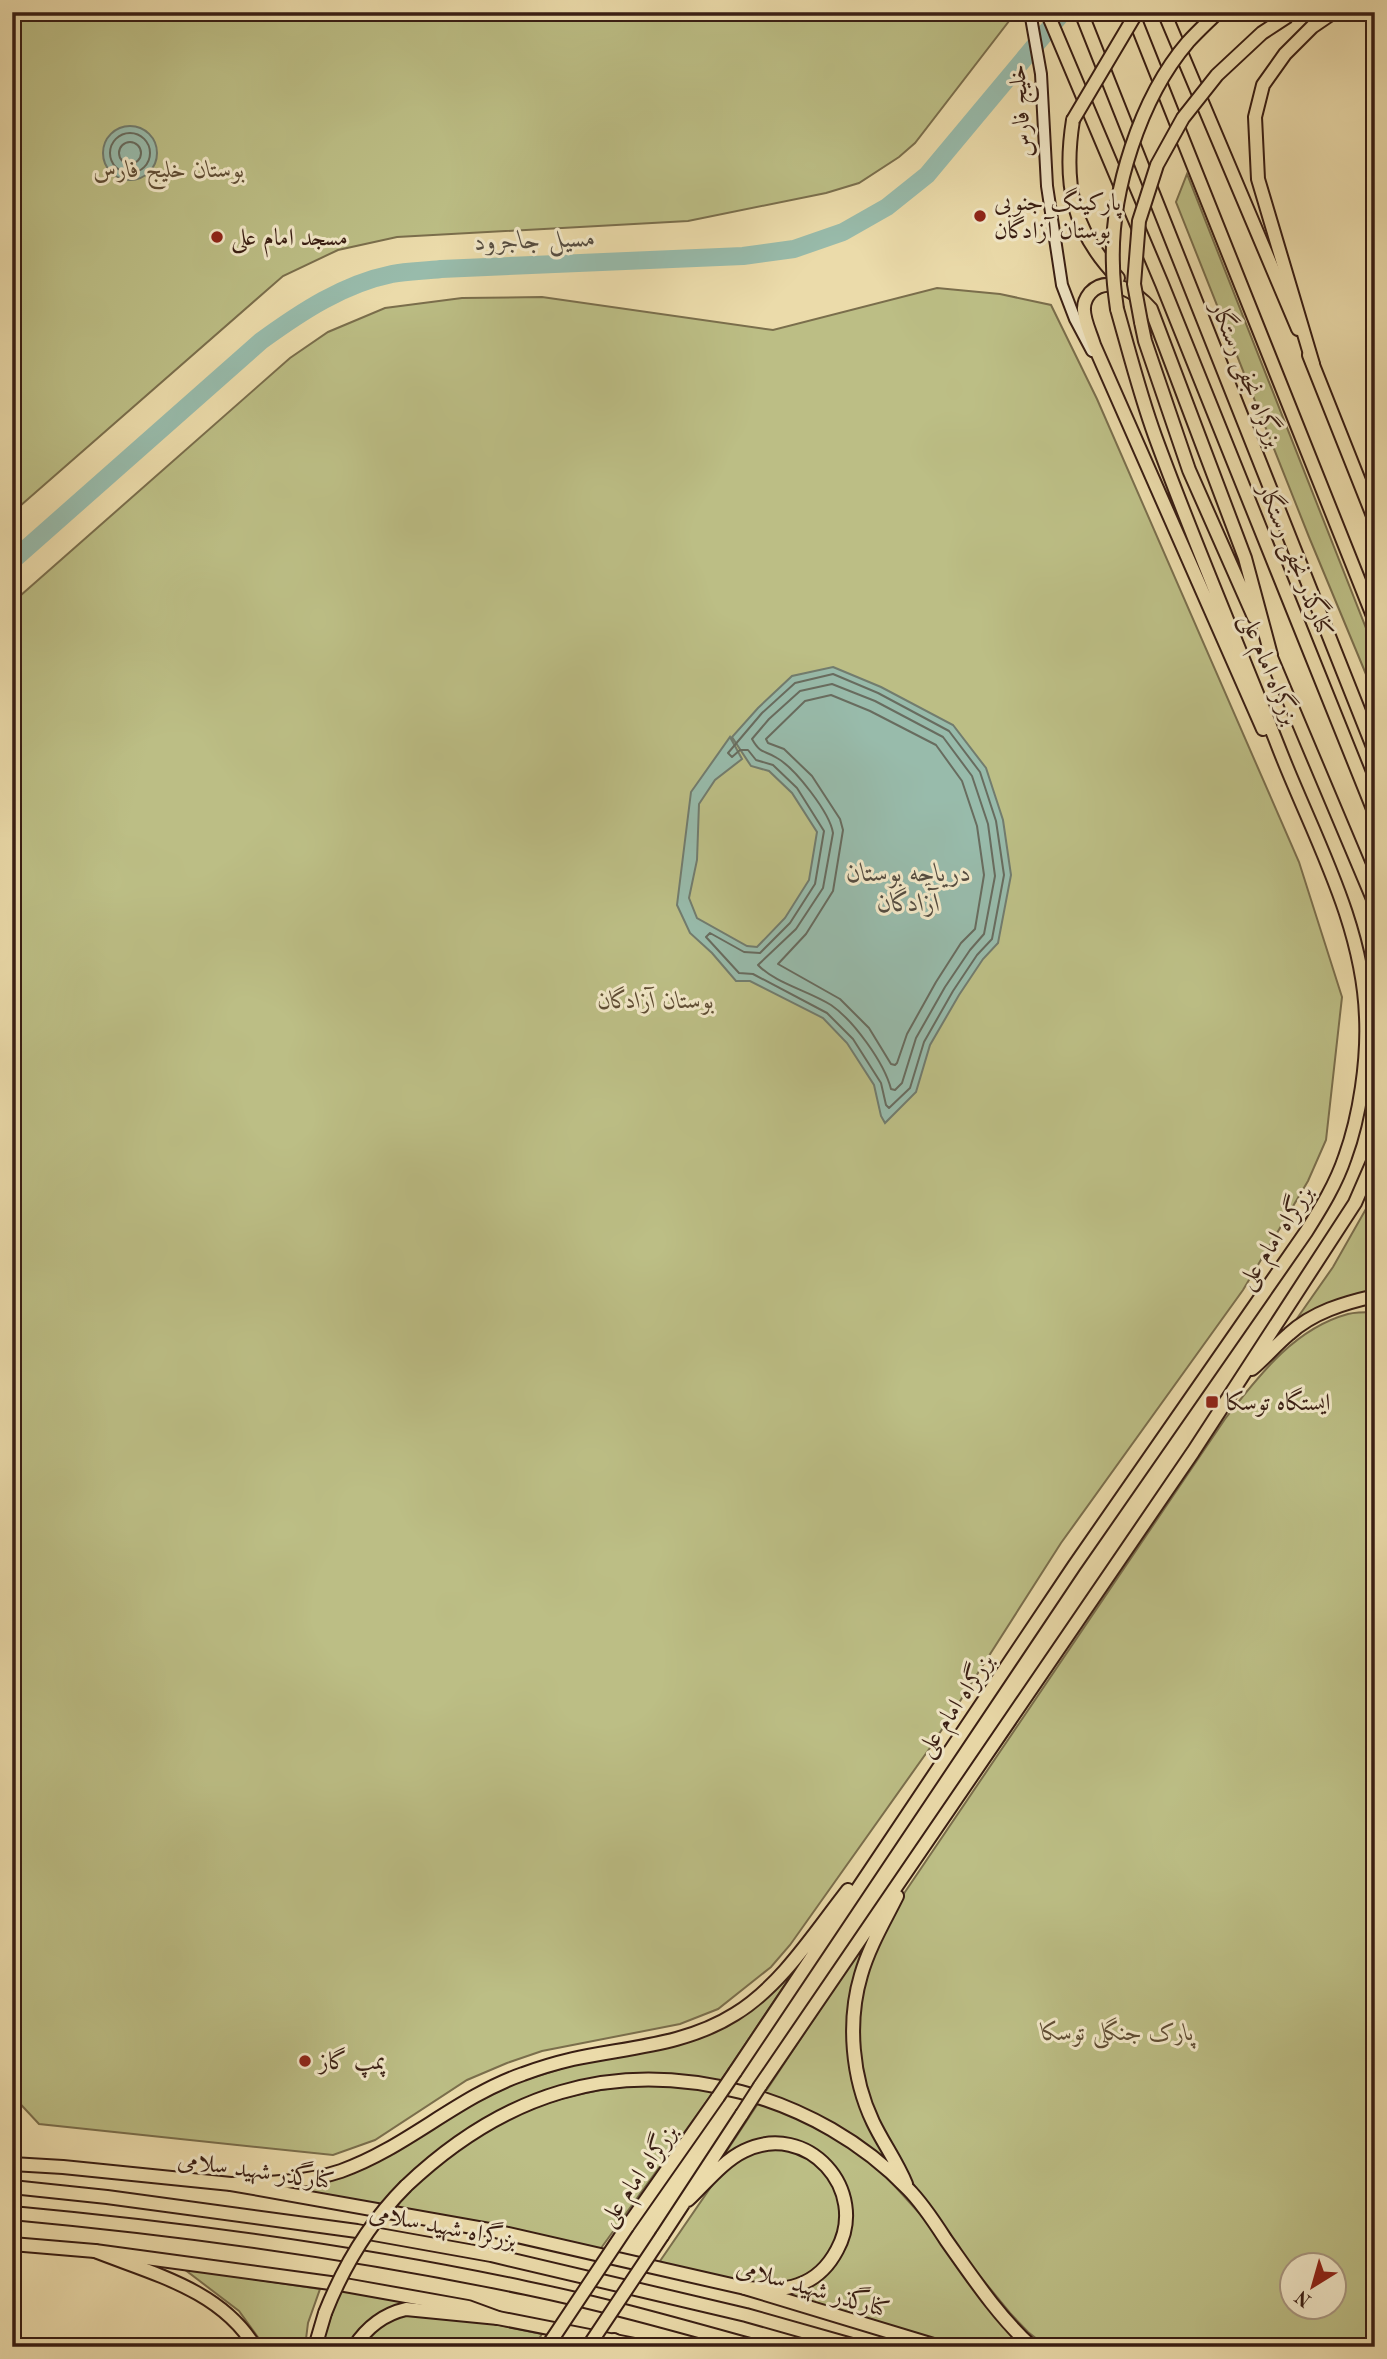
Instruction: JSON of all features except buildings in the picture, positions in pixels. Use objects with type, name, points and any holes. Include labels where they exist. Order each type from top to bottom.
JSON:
[{"type":"main road","name":"خلیج فارس","points":[[1030,12],[1040,68],[1047,186],[1062,285],[1075,319],[1119,402]]},
{"type":"main road","points":[[1134,12],[1073,120],[1069,149],[1074,210],[1103,262],[1151,309],[1245,558],[1271,655]]},
{"type":"main road","name":"بزرگراه نجفی رستگار","points":[[1134,12],[1375,621]]},
{"type":"main road","points":[[1164,12],[1313,364],[1375,521]]},
{"type":"main road","name":"بزرگراه امام علی","points":[[547,2347],[1074,1566],[1286,1263],[1324,1204],[1349,1143],[1366,1049],[1366,1015],[1361,975],[1350,931],[1335,883],[1154,434],[1116,309],[1112,264],[1116,214],[1125,169],[1138,128],[1155,90],[1187,43],[1218,12]]},
{"type":"main road","points":[[1313,364],[1258,179],[1255,117],[1263,85],[1285,54],[1312,27],[1334,12]]},
{"type":"main road","name":"کنارگذر نجفی رستگار","points":[[1047,13],[1162,284],[1375,814]]},
{"type":"main road","name":"بزرگراه نجفی رستگار","points":[[1082,14],[1375,752]]},
{"type":"main road","name":"بزرگراه امام علی","points":[[1293,14],[1262,33],[1217,75],[1184,118],[1157,165],[1139,221],[1134,284],[1145,341],[1189,470],[1271,655],[1375,904]]},
{"type":"main road","points":[[1130,291],[1107,285],[1095,288],[1086,299],[1083,310],[1094,345],[1261,725],[1305,813]]},
{"type":"main road","name":"بزرگراه امام علی","points":[[588,2346],[688,2200],[760,2086],[861,1936],[1194,1452],[1355,1203],[1375,1157]]},
{"type":"main road","points":[[1241,1378],[1290,1333],[1311,1318],[1331,1308],[1375,1296]]},
{"type":"main road","points":[[231,2184],[306,2180],[340,2171],[375,2156],[489,2088],[519,2076],[571,2059],[686,2037],[720,2023],[750,2004],[777,1980],[885,1847]]},
{"type":"main road","points":[[912,1865],[872,1945],[860,1976],[855,1999],[853,2034],[862,2094],[872,2120],[909,2190],[1001,2315],[1032,2347]]},
{"type":"main road","points":[[315,2347],[338,2280],[357,2246],[406,2186],[458,2142],[513,2110],[572,2089],[631,2079],[659,2079],[713,2085],[767,2099],[821,2123],[849,2140],[909,2190]]},
{"type":"main road","points":[[688,2200],[738,2154],[766,2144],[791,2145],[813,2154],[838,2181],[845,2198],[847,2217],[843,2240],[825,2269],[807,2282],[786,2288],[745,2288]]},
{"type":"main road","name":"کنارگذر شهید سلامی","points":[[12,2164],[231,2184],[495,2231],[745,2288],[940,2347]]},
{"type":"main road","name":"بزرگراه شهید سلامی","points":[[12,2188],[107,2197],[357,2231],[491,2255],[746,2315],[859,2347]]},
{"type":"main road","name":"بزرگراه شهید سلامی","points":[[12,2213],[262,2241],[381,2260],[528,2288],[757,2347]]},
{"type":"main road","points":[[12,2245],[95,2251],[345,2285],[468,2308],[498,2318],[645,2347]]},
{"type":"main road","points":[[95,2251],[203,2295],[229,2315],[255,2347]]},
{"type":"main road","points":[[354,2347],[373,2325],[393,2312],[406,2309],[498,2318]]},
{"type":"green space","name":"بوستان خلیج فارس","points":[[12,12],[1016,12],[915,143],[859,183],[826,193],[688,221],[397,237],[338,250],[283,276],[12,513]]},
{"type":"green space","points":[[1187,174],[1375,651],[1375,696],[1176,202]]},
{"type":"green space","name":"بوستان آزادگان","points":[[937,288],[1000,294],[1051,305],[1097,399],[1299,862],[1342,997],[1326,1140],[1308,1181],[1243,1290],[1061,1543],[932,1745],[790,1945],[771,1967],[718,2009],[680,2024],[542,2051],[507,2063],[467,2080],[375,2140],[333,2155],[39,2124],[12,2095],[12,603],[290,358],[328,332],[385,308],[462,298],[542,297],[773,330]]},
{"type":"green space","points":[[1375,1193],[1375,1291],[1346,1297],[1291,1327],[1333,1267]]},
{"type":"green space","name":"پارک جنگلی توسکا","points":[[1375,1312],[1375,2347],[1047,2347],[1010,2313],[957,2248],[889,2148],[870,2108],[857,2048],[862,1982],[886,1923],[905,1892],[1225,1419],[1278,1356],[1310,1331],[1351,1313]]},
{"type":"green space","points":[[874,1928],[859,1972],[853,2062],[901,2177],[764,2094]]},
{"type":"green space","points":[[820,1932],[720,2082],[671,2074],[641,2074],[603,2078],[531,2098],[465,2132],[407,2178],[381,2206],[279,2188],[316,2183],[515,2083],[751,2010],[780,1984]]},
{"type":"green space","points":[[655,2084],[714,2091],[599,2251],[391,2208],[448,2155],[510,2118],[578,2095]]},
{"type":"green space","points":[[759,2102],[812,2124],[845,2144],[883,2173],[930,2225],[1025,2347],[950,2347],[759,2290],[805,2286],[851,2224],[851,2217],[835,2168],[760,2140],[753,2142],[709,2178]]},
{"type":"green space","points":[[770,2146],[809,2154],[839,2191],[841,2232],[822,2266],[800,2281],[766,2286],[658,2264],[715,2181],[738,2159]]},
{"type":"green space","points":[[184,2269],[320,2289],[308,2323],[305,2347],[265,2347],[239,2311]]},
{"type":"green space","points":[[340,2289],[463,2311],[404,2306],[350,2347],[321,2347]]},
{"type":"green space","points":[[403,2313],[461,2317],[542,2334],[534,2347],[358,2347],[367,2335]]},
{"type":"water","points":[[135,126],[145,130],[153,138],[157,153],[153,168],[145,176],[125,180],[115,176],[107,168],[103,148],[107,138],[115,130]]},
{"type":"water","name":"دریاچه بوستان آزادگان","points":[[833,667],[881,687],[953,725],[986,768],[1003,820],[1011,875],[998,943],[983,959],[959,995],[930,1045],[916,1092],[885,1123],[874,1085],[847,1043],[823,1018],[750,981],[736,981],[690,933],[677,905],[691,792],[730,737],[742,759],[715,780],[699,804],[697,860],[689,898],[697,918],[747,946],[757,947],[785,918],[809,880],[817,832],[792,793],[769,771],[751,766],[732,737],[792,676]]},
{"type":"waterway","name":"مسیل جاجرود","points":[[12,561],[261,341],[307,310],[356,285],[392,274],[441,269],[743,256],[794,249],[843,232],[887,207],[927,175],[1063,12]]},
{"type":"place","name":"پارکینگ جنوبی بوستان آزادگان","points":[[980,216]]},
{"type":"place","name":"مسجد امام علی","points":[[217,237]]},
{"type":"place","name":"ایستگاه توسکا","points":[[1212,1402]]},
{"type":"place","name":"پمپ گاز","points":[[305,2061]]}]
